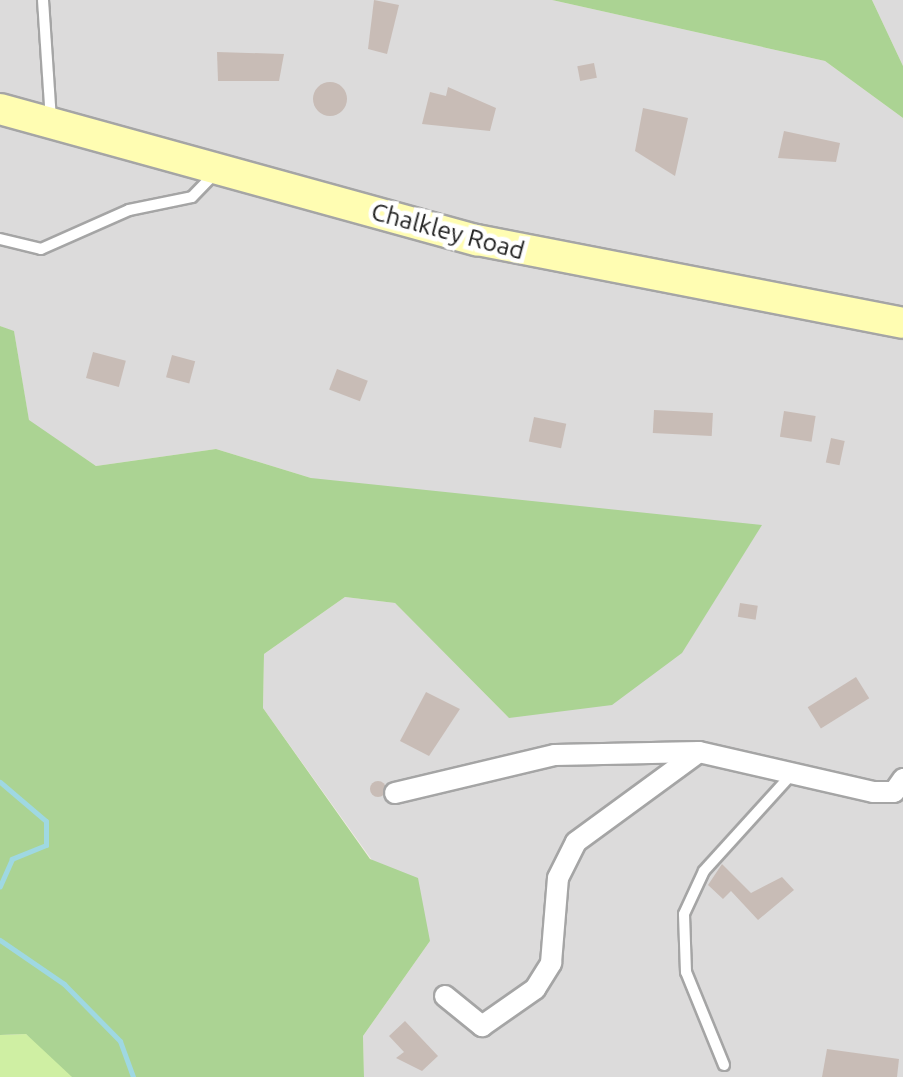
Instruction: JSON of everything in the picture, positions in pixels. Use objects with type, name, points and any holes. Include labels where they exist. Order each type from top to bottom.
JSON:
[{"type":"street","name":"Chalkley Road","points":[[0,109],[559,260],[903,323]]},
{"type":"street","points":[[445,996],[482,1026],[534,989],[551,963],[558,878],[576,842],[699,752]]},
{"type":"street","points":[[396,793],[555,756],[699,752],[872,792],[894,792],[903,779]]},
{"type":"lane","points":[[44,0],[51,120]]},
{"type":"lane","points":[[0,238],[49,246],[129,210],[192,198],[218,167]]},
{"type":"lane","points":[[724,1065],[686,972],[684,914],[704,871],[791,774]]},
{"type":"shaded area","points":[[0,0],[552,0],[825,61],[903,118],[903,1077],[364,1077],[363,1036],[430,941],[263,708],[264,654],[345,597],[395,603],[509,718],[311,478],[216,449],[96,466],[29,421],[14,332],[0,326]]},
{"type":"shaded area","points":[[872,0],[903,0],[903,66]]},
{"type":"green space","points":[[552,0],[872,0],[903,66],[903,118],[825,61]]},
{"type":"green space","points":[[0,326],[14,331],[29,420],[96,466],[216,449],[311,478],[762,525],[682,653],[612,705],[509,718],[395,603],[345,597],[264,654],[263,708],[370,859],[418,878],[430,941],[363,1036],[364,1077],[72,1077],[26,1034],[0,1035]]},
{"type":"green space","points":[[26,1034],[66,1066],[72,1077],[0,1077],[0,1035]]},
{"type":"building","points":[[374,0],[399,5],[387,54],[368,49]]},
{"type":"building","points":[[217,52],[284,54],[279,81],[218,81]]},
{"type":"building","points":[[594,63],[597,78],[580,81],[577,66]]},
{"type":"building","points":[[330,82],[342,87],[347,99],[342,111],[330,116],[318,111],[313,99],[318,87]]},
{"type":"building","points":[[448,87],[496,108],[490,131],[422,124],[430,92],[446,96]]},
{"type":"building","points":[[643,108],[688,118],[675,176],[635,151]]},
{"type":"building","points":[[784,131],[840,143],[836,162],[778,158]]},
{"type":"building","points":[[93,352],[126,361],[119,387],[86,378]]},
{"type":"building","points":[[172,355],[195,361],[189,383],[166,377]]},
{"type":"building","points":[[337,369],[368,381],[360,401],[329,390]]},
{"type":"building","points":[[654,410],[713,413],[712,436],[653,433]]},
{"type":"building","points":[[784,411],[816,416],[812,442],[780,437]]},
{"type":"building","points":[[534,417],[566,424],[561,448],[529,441]]},
{"type":"building","points":[[831,438],[845,441],[839,465],[826,462]]},
{"type":"building","points":[[740,603],[758,606],[756,620],[738,617]]},
{"type":"building","points":[[856,677],[869,698],[821,728],[808,707]]},
{"type":"building","points":[[426,692],[460,709],[429,756],[400,741]]},
{"type":"building","points":[[378,781],[386,789],[378,797],[370,789]]},
{"type":"building","points":[[722,864],[751,893],[782,877],[794,890],[758,920],[731,891],[723,899],[708,885]]},
{"type":"building","points":[[405,1021],[438,1056],[422,1071],[396,1058],[404,1052],[389,1036]]},
{"type":"building","points":[[827,1049],[899,1059],[897,1077],[822,1077]]},
{"type":"waterway","points":[[0,782],[46,821],[46,845],[12,859],[0,886]]},
{"type":"waterway","points":[[0,940],[64,984],[120,1041],[133,1077]]}]
